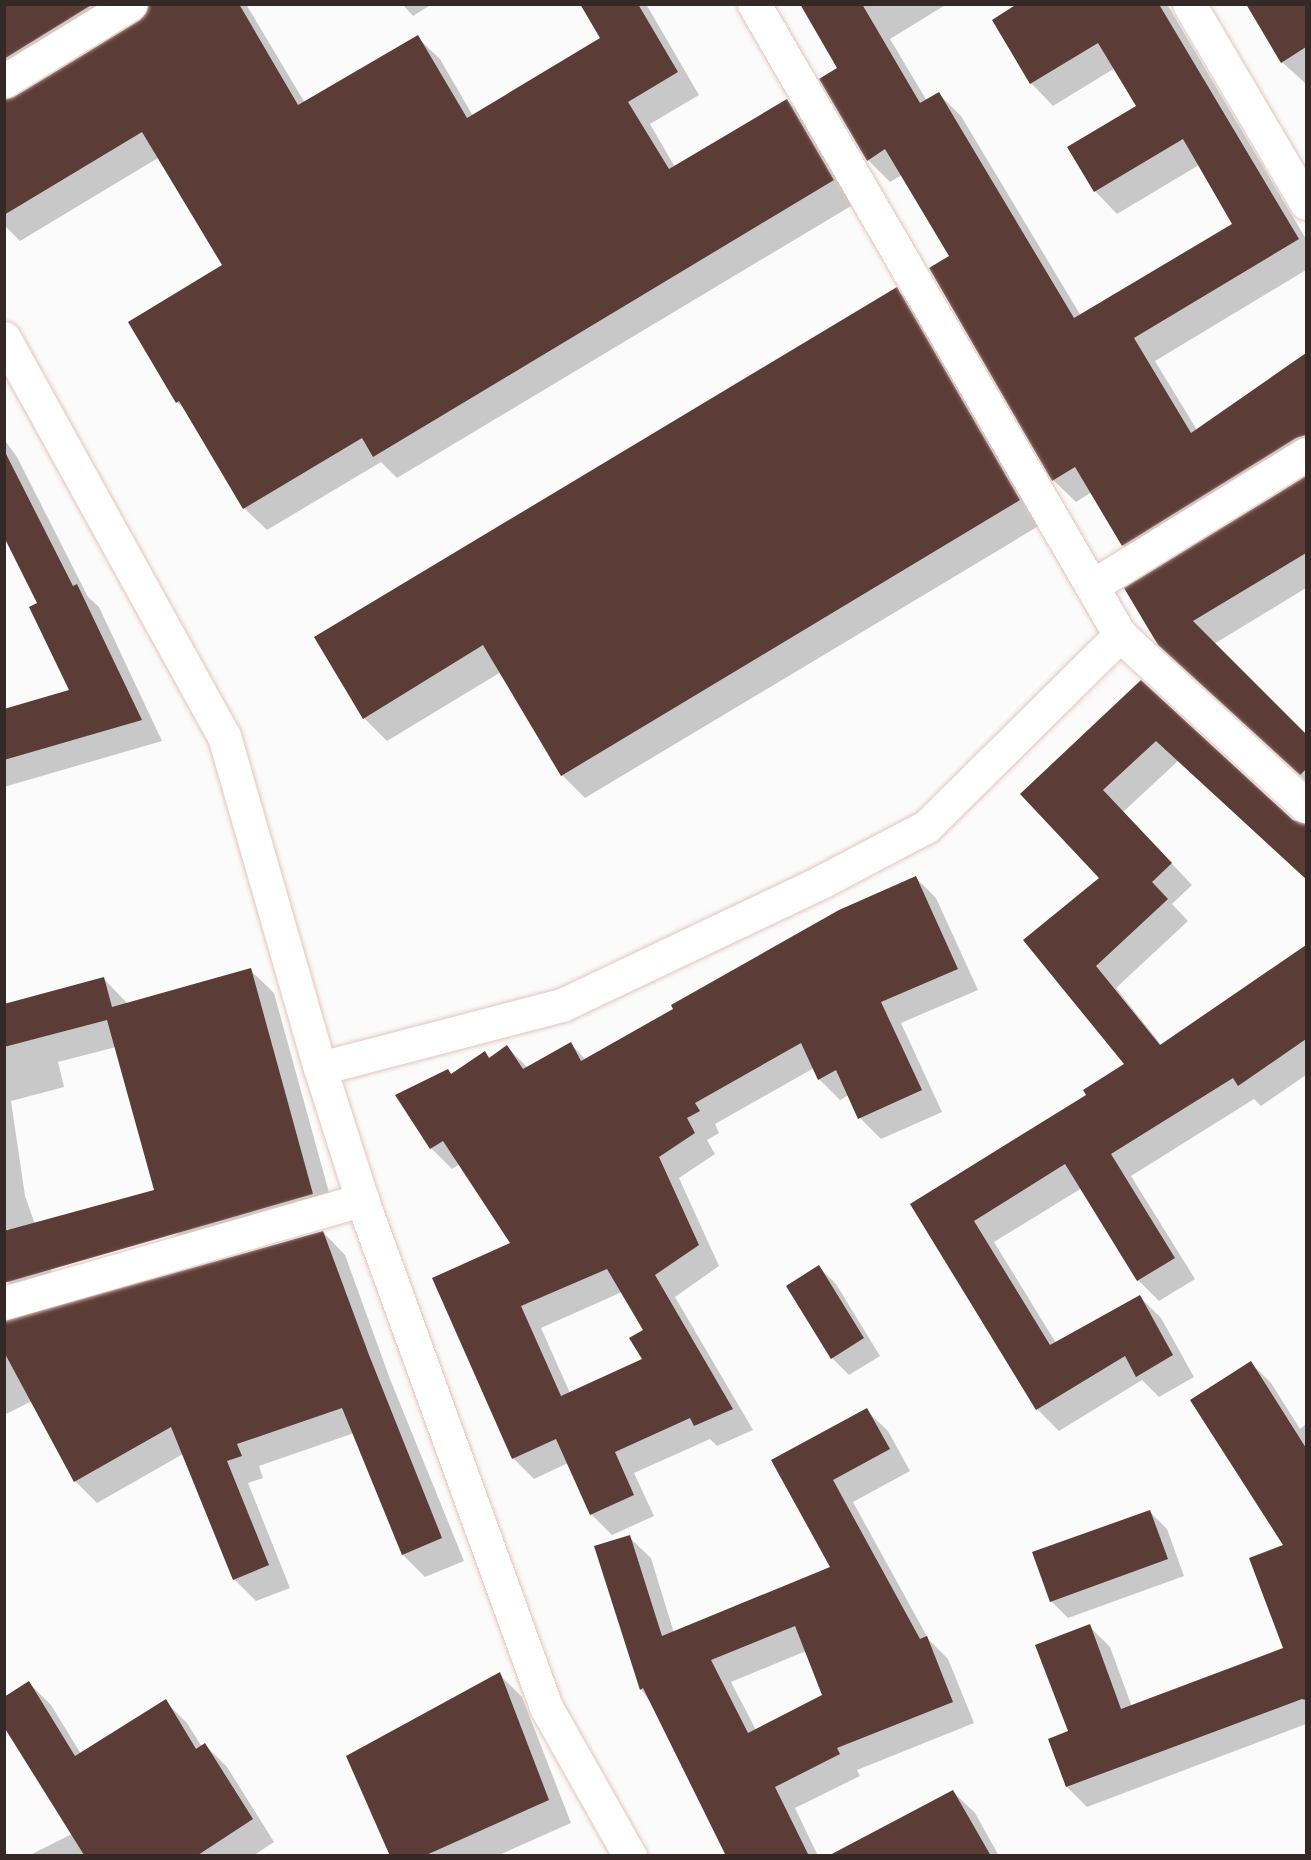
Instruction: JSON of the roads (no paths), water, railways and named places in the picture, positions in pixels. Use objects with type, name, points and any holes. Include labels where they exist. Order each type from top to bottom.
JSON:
[{"type":"street","points":[[4,81],[130,4]]},
{"type":"street","points":[[754,4],[1120,635],[1306,806]]},
{"type":"street","points":[[1189,4],[1306,203]]},
{"type":"street","points":[[4,338],[224,736],[320,1068],[362,1200],[546,1707],[630,1856]]},
{"type":"street","points":[[1092,586],[1306,454]]},
{"type":"street","points":[[320,1068],[562,1005],[821,882],[927,826],[1120,635]]},
{"type":"street","points":[[4,1303],[362,1200]]}]
